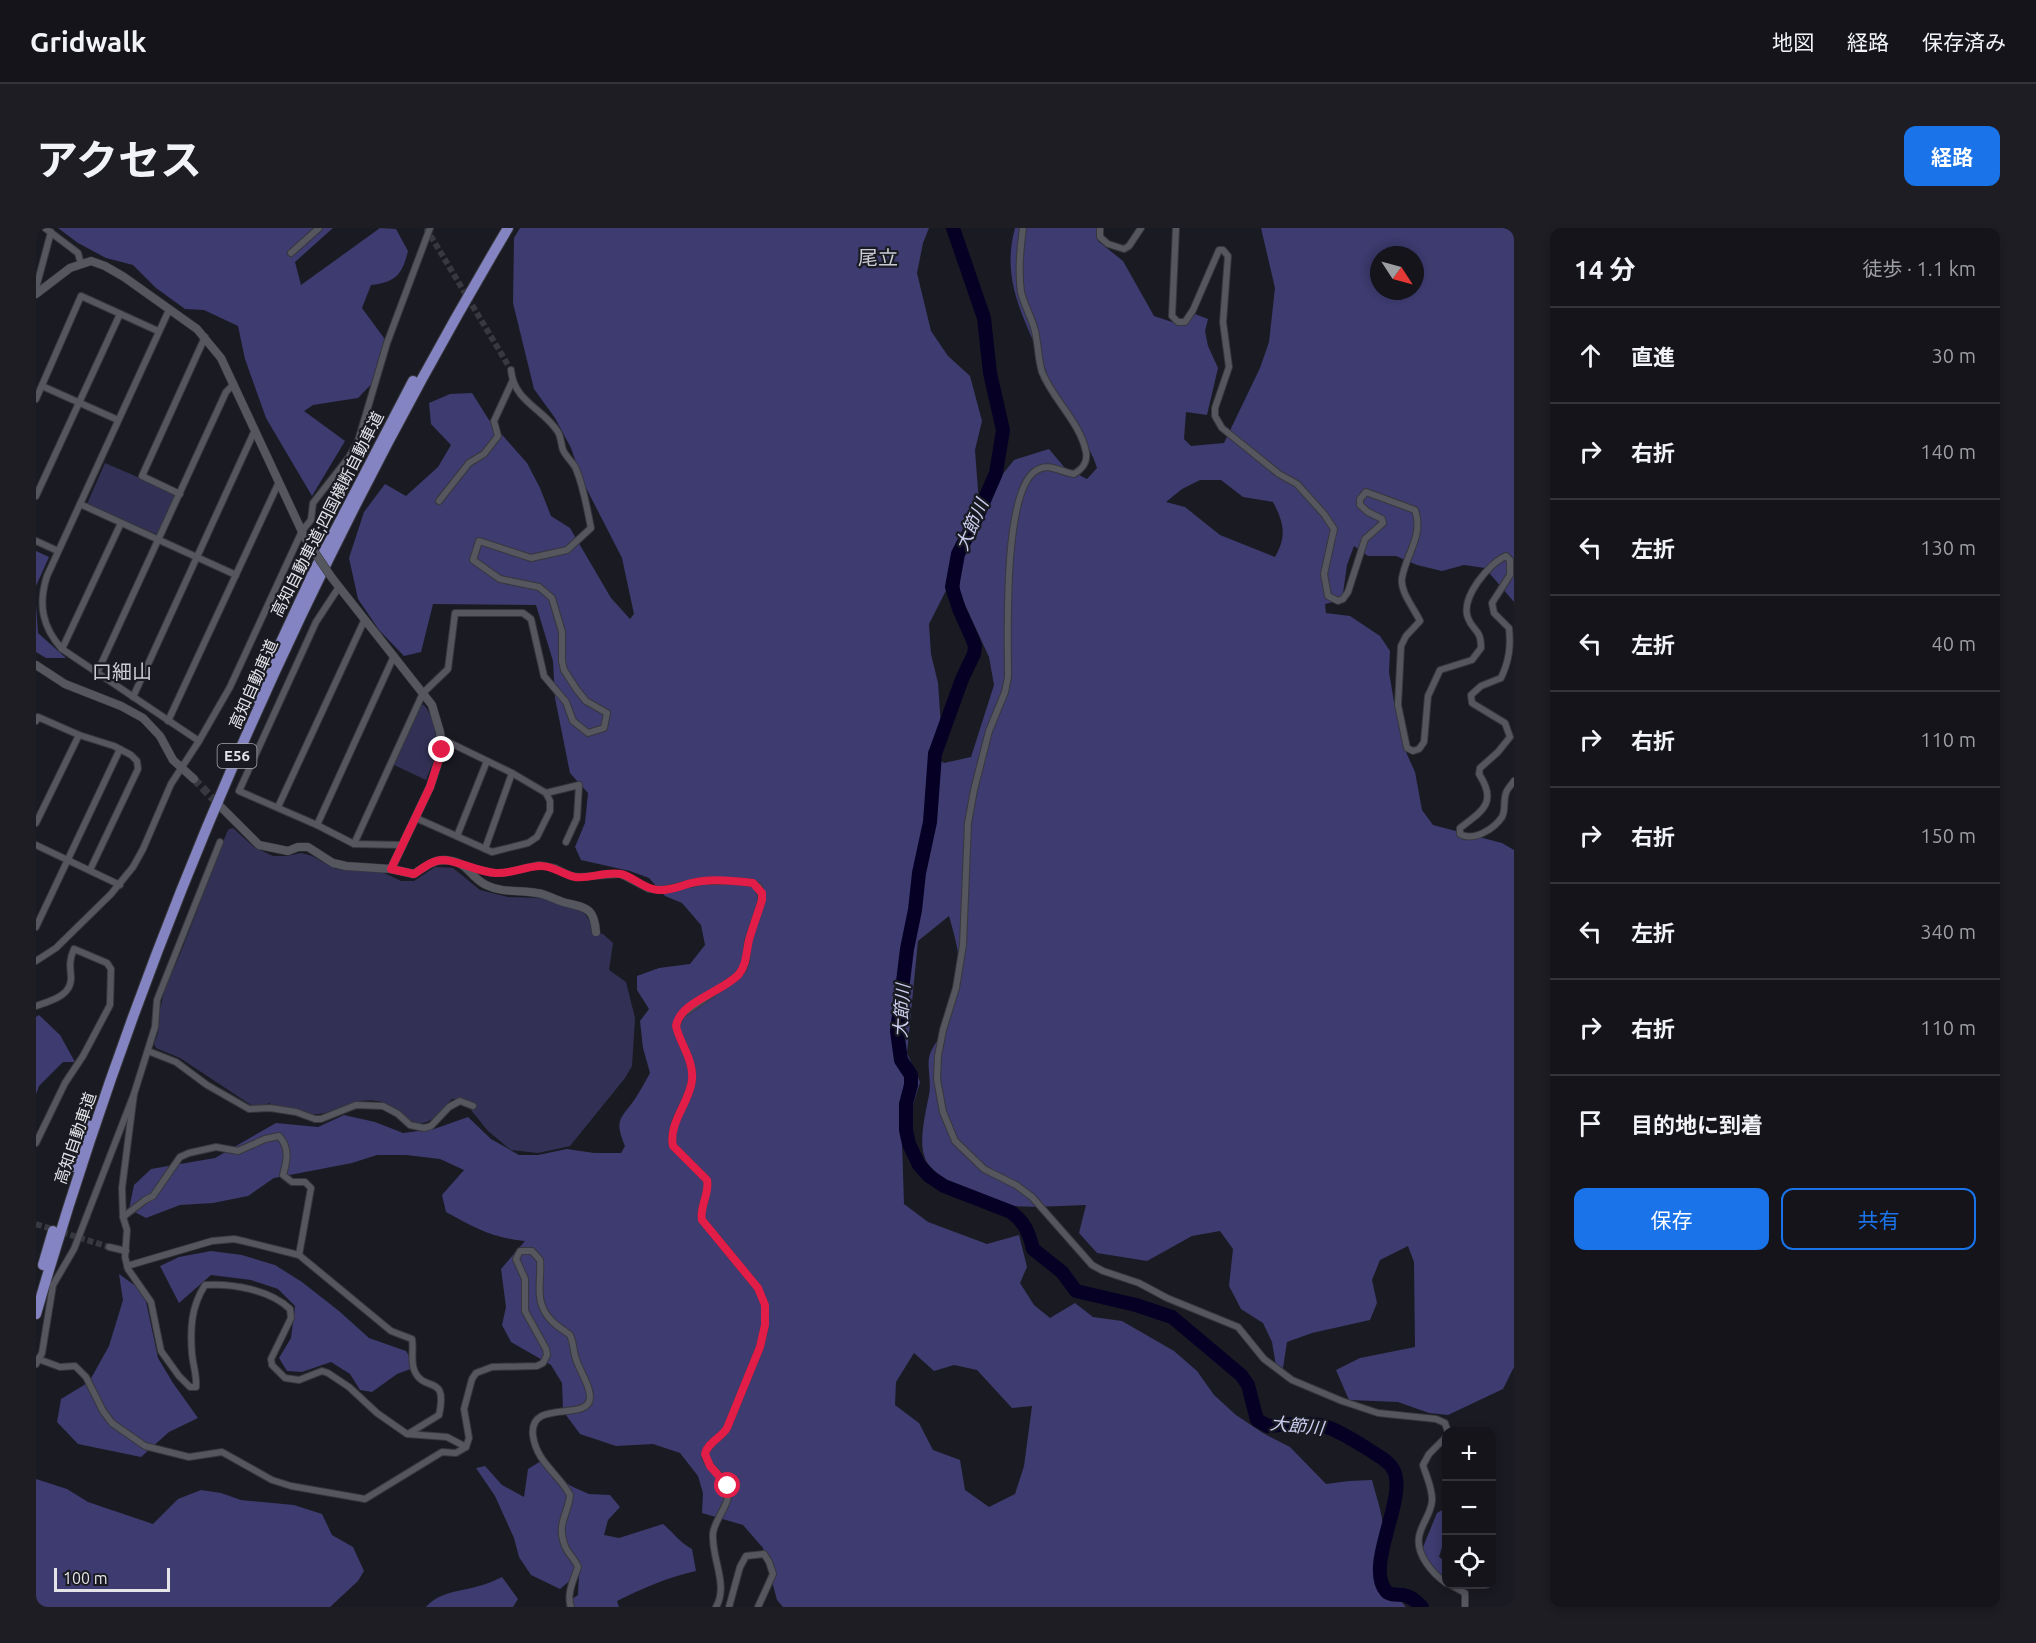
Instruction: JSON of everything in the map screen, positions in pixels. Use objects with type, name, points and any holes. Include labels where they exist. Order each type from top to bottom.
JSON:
[{"type":"highway","name":"高知自動車道;四国横断自動車道","points":[[160,924],[228,759],[313,573],[387,429],[501,228]]},
{"type":"highway","name":"高知自動車道","points":[[36,1314],[80,1170],[149,971],[232,768],[295,628],[363,493],[458,314],[508,228]]},
{"type":"highway","name":"高知自動車道","points":[[36,1288],[80,1146],[160,924]]},
{"type":"street","points":[[291,253],[319,228]]},
{"type":"street","points":[[36,961],[56,948],[120,885],[143,849],[171,784],[230,687],[311,520],[313,503],[349,457],[358,441],[387,343],[430,228]]},
{"type":"street","points":[[1023,228],[1019,265],[1022,293],[1034,330],[1042,371],[1059,403],[1074,424],[1086,451],[1086,461],[1083,468],[1074,474],[1054,467],[1035,471],[1026,484],[1011,537],[1008,580],[1008,677],[1005,692],[989,731],[968,823],[963,945],[956,988],[943,1030],[938,1056],[937,1079],[943,1112],[955,1141],[964,1151],[984,1169],[1016,1185],[1032,1197],[1092,1265],[1139,1283],[1167,1298],[1238,1327],[1264,1359],[1292,1380],[1378,1413],[1436,1419],[1445,1423],[1446,1427]]},
{"type":"street","points":[[1100,228],[1100,237],[1108,244],[1124,249],[1129,246],[1141,228]]},
{"type":"street","points":[[1176,228],[1173,316],[1178,322],[1185,322],[1194,310],[1219,250],[1223,249],[1228,256],[1223,322],[1229,367],[1215,408],[1215,416],[1222,428],[1279,474],[1297,484],[1324,514],[1334,529],[1324,574],[1328,596],[1338,601],[1348,592],[1365,539],[1383,523],[1382,519],[1360,505],[1360,500],[1366,492],[1415,510],[1419,520],[1416,542],[1402,579],[1404,591],[1420,621],[1401,646],[1398,687],[1398,705],[1407,748],[1413,751],[1419,749],[1424,742],[1428,696],[1440,670],[1472,660],[1481,648],[1479,633],[1468,618],[1467,608],[1471,594],[1488,569],[1498,559],[1506,556],[1510,560],[1510,575],[1492,603],[1494,613],[1509,628],[1511,647],[1506,667],[1501,678],[1481,686],[1471,695],[1472,703],[1505,723],[1510,737],[1498,752],[1480,768],[1479,774],[1487,786],[1486,804],[1480,812],[1460,828],[1460,834],[1471,837],[1495,826],[1503,815],[1506,793],[1514,781]]},
{"type":"street","points":[[36,288],[48,230],[78,253],[81,264]]},
{"type":"street","points":[[36,294],[70,268],[91,261],[105,266],[206,337],[222,358],[303,535],[364,621],[432,705],[442,750],[430,787],[391,869]]},
{"type":"street","points":[[36,399],[81,296],[158,332]]},
{"type":"street","points":[[169,310],[58,551],[42,592],[41,608],[48,631],[62,649],[199,741]]},
{"type":"street","points":[[36,496],[120,314]]},
{"type":"street","points":[[180,494],[142,476],[206,337]]},
{"type":"street","points":[[439,501],[469,463],[484,454],[498,436],[494,421],[512,382],[511,370]]},
{"type":"street","points":[[354,844],[423,693],[448,669],[455,614],[523,613],[531,619],[544,676],[566,702],[573,721],[588,733],[604,728],[606,713],[586,701],[564,670],[561,632],[552,598],[539,587],[500,579],[473,560],[479,541],[531,558],[567,550],[591,528],[575,466],[564,452],[559,434],[551,423],[526,402],[512,382]]},
{"type":"street","points":[[97,673],[226,392],[234,384]]},
{"type":"street","points":[[42,386],[118,420]]},
{"type":"street","points":[[133,697],[255,430]]},
{"type":"street","points":[[168,721],[279,482]]},
{"type":"street","points":[[80,504],[236,575]]},
{"type":"street","points":[[62,649],[121,523]]},
{"type":"street","points":[[36,541],[58,551]]},
{"type":"street","points":[[339,587],[316,622],[240,791],[354,844],[403,845]]},
{"type":"street","points":[[278,807],[364,621]]},
{"type":"street","points":[[317,825],[394,656]]},
{"type":"street","points":[[36,665],[65,684],[121,706],[143,718],[160,736],[167,751],[182,769],[194,779]]},
{"type":"street","points":[[36,721],[38,717],[79,735],[120,749],[137,761],[138,769],[90,870]]},
{"type":"street","points":[[36,824],[79,735]]},
{"type":"street","points":[[416,818],[492,852],[528,843],[537,837],[550,811],[550,801],[546,793],[512,773],[440,738]]},
{"type":"street","points":[[36,927],[120,749]]},
{"type":"street","points":[[457,836],[488,761]]},
{"type":"street","points":[[485,849],[512,773]]},
{"type":"street","points":[[546,793],[579,785],[577,818],[566,842]]},
{"type":"street","points":[[220,806],[259,845],[288,851],[298,847],[308,847],[333,863],[346,866],[391,869],[414,874],[426,866],[443,860],[493,873],[539,866],[555,868],[579,877],[620,874],[649,889],[663,890],[702,881],[734,881],[753,883],[762,893],[762,900],[748,941],[743,969],[736,977],[681,1015],[676,1026],[687,1053],[693,1077],[673,1131],[673,1146],[707,1180],[708,1189],[701,1211],[702,1220],[758,1288],[765,1305],[765,1325],[760,1347],[727,1428],[723,1435],[709,1445],[705,1454],[710,1466],[726,1483],[729,1491],[713,1533],[722,1593],[716,1607]]},
{"type":"street","points":[[220,842],[157,1000],[155,1027],[134,1094],[74,1249],[53,1285],[42,1353],[37,1361],[60,1367],[75,1366],[86,1377],[103,1411],[112,1423],[145,1446],[189,1457],[222,1452],[272,1480],[291,1486],[365,1499],[442,1452],[456,1453],[466,1447],[469,1438],[464,1409],[472,1379],[476,1373],[492,1367],[537,1366],[546,1359],[544,1343],[525,1311],[525,1279],[516,1259],[520,1251],[532,1251],[540,1260],[538,1286],[543,1311],[551,1321],[570,1335],[576,1361],[590,1395],[589,1403],[585,1407],[541,1416],[536,1421],[533,1434],[545,1465],[570,1494],[561,1533],[567,1550],[578,1567],[571,1587],[569,1603],[571,1607]]},
{"type":"street","points":[[36,845],[120,885]]},
{"type":"street","points":[[468,867],[474,876],[486,885],[504,891],[536,892],[585,906],[593,918],[596,932]]},
{"type":"street","points":[[36,1006],[66,993],[70,986],[69,968],[74,949],[107,963],[111,969],[110,1005],[38,1133],[36,1143]]},
{"type":"street","points":[[148,1051],[176,1062],[207,1085],[249,1109],[270,1108],[321,1119],[356,1106],[383,1106],[418,1128],[431,1126],[460,1101],[473,1106]]},
{"type":"street","points":[[134,1094],[122,1188],[123,1217],[127,1230],[127,1266],[151,1302],[161,1351],[179,1376],[190,1387],[196,1387],[197,1376],[192,1355],[191,1319],[195,1299],[205,1286],[218,1284],[260,1292],[282,1301],[290,1309],[291,1318],[271,1359],[272,1365],[285,1378],[299,1380],[321,1371],[328,1373],[407,1434],[447,1437],[466,1447]]},
{"type":"street","points":[[123,1217],[153,1196],[180,1157],[216,1147],[238,1150],[279,1136],[284,1141],[287,1150],[283,1175],[292,1182],[305,1182],[310,1188],[299,1256]]},
{"type":"street","points":[[127,1266],[212,1241],[234,1239],[299,1256],[391,1331],[412,1339],[412,1364],[415,1374],[440,1390],[443,1398],[440,1415],[407,1434]]},
{"type":"street","points":[[109,1247],[126,1251]]},
{"type":"street","points":[[1442,1441],[1429,1454],[1423,1465],[1432,1498],[1430,1511],[1419,1535],[1419,1545],[1427,1563],[1434,1574],[1442,1580]]},
{"type":"street","points":[[729,1607],[740,1567],[746,1556],[764,1554],[773,1574],[758,1607]]},
{"type":"street","points":[[1457,1589],[1465,1593],[1465,1607]]},
{"type":"shaded area","points":[[58,228],[333,228],[295,262],[301,285],[380,228],[396,229],[408,251],[403,266],[397,276],[392,279],[371,285],[362,308],[384,338],[382,373],[358,398],[313,405],[304,411],[345,441],[312,496],[266,418],[245,359],[238,326],[204,310],[185,309],[156,288],[133,265],[106,258],[78,243]]},
{"type":"shaded area","points":[[520,228],[929,228],[923,243],[917,273],[931,331],[948,356],[970,376],[982,421],[975,450],[979,504],[1014,460],[1049,449],[1065,468],[1087,479],[1097,468],[1089,448],[1055,396],[1021,313],[1012,281],[1011,247],[1015,228],[1104,228],[1098,241],[1123,261],[1154,316],[1175,323],[1195,314],[1208,319],[1205,331],[1208,346],[1218,368],[1207,415],[1186,412],[1184,439],[1191,446],[1224,443],[1260,368],[1269,342],[1275,288],[1261,228],[1514,228],[1514,602],[1485,568],[1464,565],[1442,571],[1417,565],[1396,556],[1368,556],[1354,546],[1347,565],[1342,600],[1325,604],[1326,613],[1350,616],[1380,636],[1390,651],[1389,672],[1395,708],[1406,752],[1415,772],[1422,810],[1433,825],[1502,843],[1514,850],[1514,1367],[1503,1389],[1448,1415],[1429,1413],[1398,1402],[1349,1400],[1336,1370],[1360,1358],[1415,1347],[1414,1262],[1408,1246],[1380,1260],[1372,1280],[1377,1303],[1370,1320],[1312,1333],[1287,1342],[1283,1368],[1276,1366],[1272,1342],[1263,1323],[1241,1309],[1229,1286],[1233,1249],[1220,1231],[1192,1236],[1147,1261],[1097,1253],[1079,1233],[1086,1205],[1026,1207],[1005,1205],[967,1196],[950,1186],[927,1162],[922,1144],[930,1090],[930,1054],[948,1022],[954,1007],[959,982],[959,957],[949,916],[918,941],[907,1053],[920,1082],[902,1142],[904,1204],[928,1222],[987,1244],[1019,1235],[1027,1267],[1020,1283],[1034,1305],[1050,1318],[1075,1303],[1093,1317],[1122,1321],[1174,1351],[1197,1371],[1214,1395],[1236,1415],[1290,1447],[1326,1484],[1372,1480],[1384,1531],[1379,1576],[1406,1607],[783,1607],[777,1600],[763,1548],[743,1525],[702,1513],[703,1493],[698,1476],[680,1453],[653,1444],[616,1446],[580,1434],[563,1411],[562,1383],[551,1365],[511,1342],[502,1325],[506,1307],[501,1269],[525,1241],[484,1231],[446,1212],[442,1195],[464,1170],[440,1159],[406,1155],[377,1155],[352,1163],[274,1178],[248,1196],[213,1203],[180,1205],[146,1218],[129,1209],[134,1185],[151,1169],[215,1158],[276,1123],[318,1127],[344,1115],[375,1122],[403,1133],[434,1129],[468,1117],[491,1139],[519,1155],[538,1155],[567,1149],[594,1153],[621,1153],[625,1146],[619,1125],[620,1120],[650,1073],[643,1048],[640,1021],[649,1009],[637,990],[637,976],[659,968],[690,964],[705,945],[701,925],[682,903],[665,896],[649,878],[630,871],[581,860],[575,847],[585,823],[588,793],[570,773],[555,698],[553,661],[536,605],[433,604],[421,652],[404,656],[379,630],[358,599],[349,558],[364,512],[385,484],[406,496],[438,467],[451,445],[431,424],[429,403],[450,394],[472,393],[489,420],[527,463],[551,516],[570,528],[611,598],[630,619],[634,614],[622,558],[582,480],[571,448],[555,418],[534,389],[513,303],[514,238]],"holes":[[[1200,480],[1221,480],[1243,497],[1273,502],[1283,529],[1283,536],[1275,557],[1220,535],[1185,507],[1166,502],[1182,489]],[[959,565],[960,594],[989,657],[994,685],[971,757],[944,763],[928,752],[941,726],[938,683],[931,654],[929,624]],[[914,1353],[934,1371],[954,1365],[977,1370],[1012,1408],[1032,1406],[1024,1466],[1015,1494],[989,1507],[965,1490],[960,1460],[933,1450],[919,1423],[895,1405],[896,1382]]]},
{"type":"shaded area","points":[[105,463],[177,494],[158,535],[87,504]]},
{"type":"shaded area","points":[[36,551],[49,557],[36,586]]},
{"type":"shaded area","points":[[36,604],[38,633],[66,658],[46,658],[36,652]]},
{"type":"shaded area","points":[[419,705],[424,705],[430,715],[436,740],[435,755],[426,780],[394,765]]},
{"type":"shaded area","points":[[233,828],[254,847],[273,856],[301,853],[312,856],[336,869],[382,872],[401,881],[414,881],[435,867],[453,868],[480,890],[508,897],[542,898],[583,911],[591,923],[591,931],[603,934],[613,943],[609,970],[626,982],[635,1018],[632,1066],[625,1078],[570,1146],[538,1153],[511,1150],[488,1131],[471,1110],[474,1105],[461,1099],[452,1099],[435,1117],[423,1123],[412,1121],[387,1104],[372,1100],[356,1102],[319,1114],[293,1111],[268,1103],[267,1106],[251,1105],[180,1058],[156,1048],[154,1044],[158,1033],[165,988],[227,832]]},
{"type":"shaded area","points":[[39,1015],[60,1035],[75,1062],[63,1062],[39,1086],[36,1094],[36,1017]]},
{"type":"shaded area","points":[[211,1251],[242,1255],[275,1265],[302,1282],[369,1338],[406,1351],[416,1367],[397,1374],[372,1392],[360,1390],[350,1374],[331,1362],[302,1372],[287,1371],[279,1358],[291,1338],[295,1306],[278,1289],[251,1280],[211,1275],[179,1303],[160,1266],[179,1257]]},
{"type":"shaded area","points":[[119,1274],[144,1292],[158,1358],[198,1418],[169,1432],[141,1457],[78,1444],[57,1422],[61,1399],[89,1382],[109,1346],[123,1300]]},
{"type":"shaded area","points":[[541,1461],[550,1474],[573,1487],[589,1494],[610,1495],[620,1507],[608,1520],[604,1535],[619,1538],[663,1524],[692,1549],[696,1571],[636,1592],[617,1601],[619,1607],[566,1607],[566,1603],[578,1595],[579,1573],[560,1589],[531,1575],[519,1557],[514,1538],[495,1496],[476,1468],[485,1466],[502,1485],[524,1497],[528,1469]]},
{"type":"shaded area","points":[[36,1479],[67,1489],[88,1502],[153,1524],[178,1499],[201,1490],[221,1493],[241,1500],[294,1505],[322,1514],[332,1535],[353,1547],[364,1571],[358,1581],[330,1607],[36,1607]]},
{"type":"shaded area","points":[[1442,1510],[1442,1547],[1439,1557],[1442,1559],[1442,1575],[1427,1565],[1423,1547],[1437,1513]]},
{"type":"shaded area","points":[[502,1577],[518,1599],[513,1607],[426,1607],[444,1595]]},
{"type":"waterway","name":"大節川","points":[[953,228],[984,318],[990,373],[1003,430],[996,473],[958,554],[952,587],[975,646],[974,654],[962,679],[935,754],[930,822],[907,949],[897,1031],[901,1060],[911,1075],[906,1104],[906,1130],[909,1144],[919,1165],[929,1176],[944,1186],[1016,1216],[1026,1228],[1033,1249],[1062,1272],[1076,1291],[1136,1305],[1172,1317],[1241,1375],[1248,1385],[1257,1420],[1268,1426],[1305,1424],[1327,1427],[1353,1440],[1388,1463],[1393,1469],[1396,1481],[1396,1496],[1383,1548],[1380,1565],[1381,1579],[1388,1593],[1405,1595],[1422,1607]]},
{"type":"tunnel","points":[[426,228],[511,370]]},
{"type":"tunnel","points":[[194,779],[220,806]]},
{"type":"tunnel","points":[[36,1224],[109,1247]]},
{"type":"district","name":"尾立","points":[[878,258]]},
{"type":"district","name":"口細山","points":[[122,672]]},
{"type":"route","points":[[442,750],[430,787],[391,869],[414,874],[426,866],[443,860],[493,873],[546,866],[579,877],[620,874],[644,887],[655,890],[668,890],[702,881],[734,881],[753,883],[762,893],[762,900],[748,941],[743,969],[736,977],[681,1015],[676,1026],[687,1053],[693,1077],[673,1131],[673,1146],[707,1180],[708,1189],[701,1211],[702,1220],[758,1288],[765,1305],[765,1325],[760,1347],[729,1418],[727,1428],[723,1435],[706,1449],[705,1458],[728,1486]]}]
